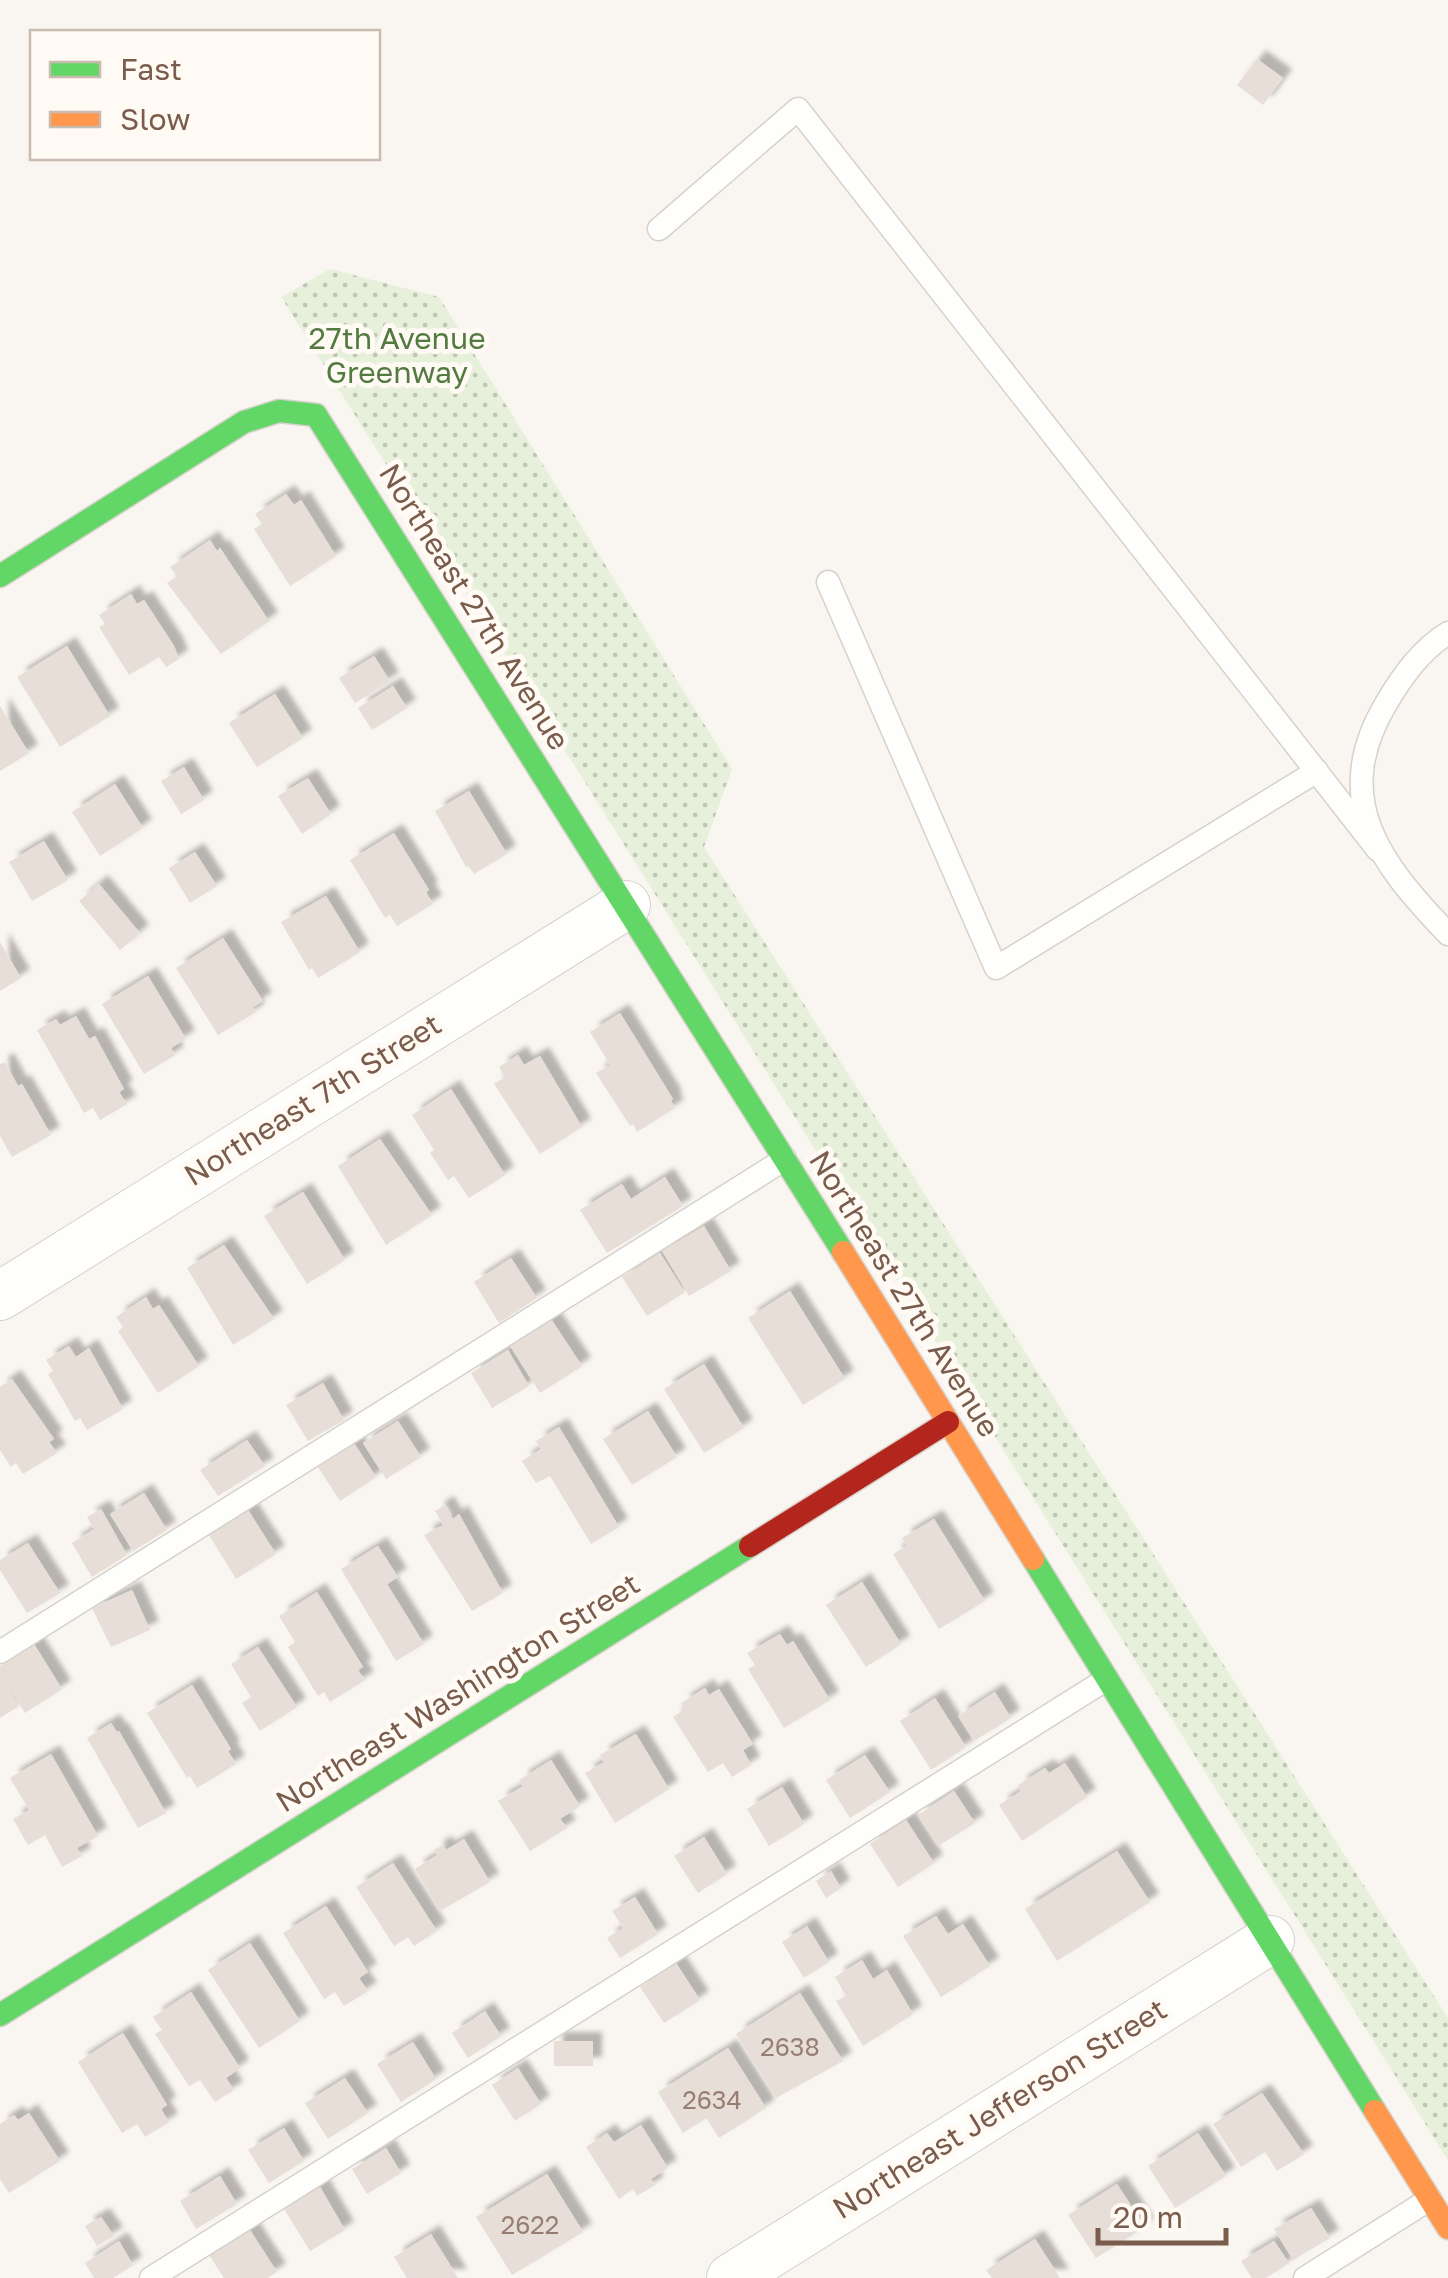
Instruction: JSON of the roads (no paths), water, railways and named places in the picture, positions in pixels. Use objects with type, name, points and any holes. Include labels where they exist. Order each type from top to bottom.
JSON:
[{"type":"street","name":"Northeast 27th Avenue","points":[[0,576],[244,422],[268,411],[294,409],[316,416],[785,1159],[1448,2228]]},
{"type":"street","name":"Northeast 7th Street","points":[[0,1296],[626,905]]},
{"type":"street","name":"Northeast Washington Street","points":[[0,2016],[948,1422]]},
{"type":"street","name":"Northeast Jefferson Street","points":[[731,2278],[1270,1940]]},
{"type":"lane","points":[[660,228],[798,109],[1411,896],[1448,934]]},
{"type":"lane","points":[[828,582],[996,968],[1317,772]]},
{"type":"lane","points":[[1378,850],[1363,810],[1360,779],[1377,718],[1402,676],[1431,644],[1448,633]]},
{"type":"lane","points":[[0,1652],[785,1159]]},
{"type":"lane","points":[[151,2278],[1107,1678]]},
{"type":"lane","points":[[1306,2278],[1430,2199]]},
{"type":"park label","name":"27th Avenue Greenway","points":[[397,356]]}]
